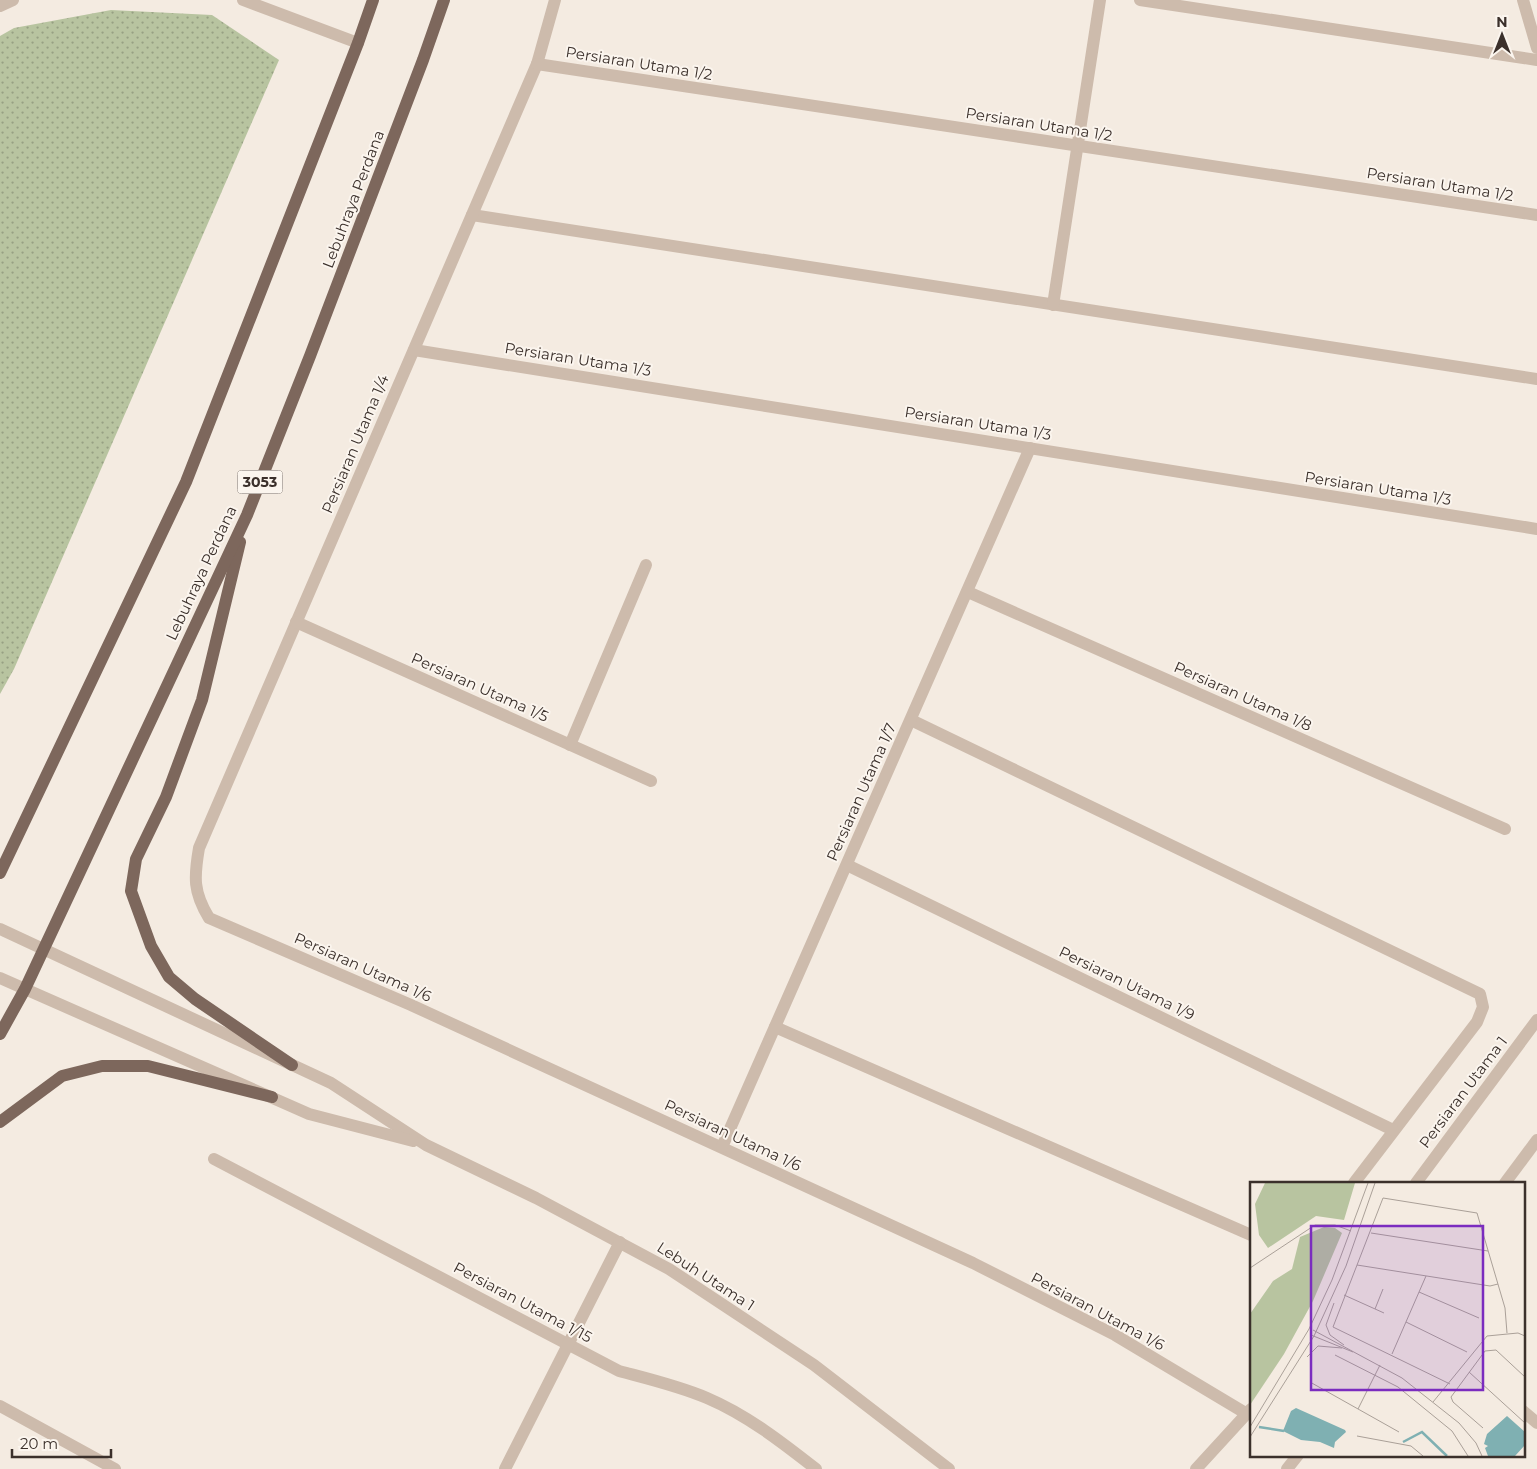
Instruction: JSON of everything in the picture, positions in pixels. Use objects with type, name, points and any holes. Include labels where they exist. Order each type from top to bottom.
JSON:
[{"type":"main road","points":[[0,873],[186,482],[358,43],[373,0]]},
{"type":"main road","name":"Lebuhraya Perdana","points":[[0,1034],[25,989],[247,515],[321,329],[444,0]]},
{"type":"main road","points":[[247,515],[202,700],[166,797],[136,859],[131,891],[151,946],[170,977],[195,999],[292,1065]]},
{"type":"main road","points":[[0,1122],[62,1076],[102,1066],[148,1066],[272,1097]]},
{"type":"street","points":[[0,6],[13,0]]},
{"type":"street","points":[[243,0],[358,43]]},
{"type":"street","name":"Persiaran Utama 1/4","points":[[199,902],[194,878],[199,848],[537,64],[555,0]]},
{"type":"street","points":[[1053,305],[1100,0]]},
{"type":"street","points":[[1140,0],[1537,60]]},
{"type":"street","points":[[1523,0],[1537,48]]},
{"type":"street","name":"Persiaran Utama 1/2","points":[[537,64],[1537,216]]},
{"type":"street","points":[[472,215],[1537,379]]},
{"type":"street","name":"Persiaran Utama 1/3","points":[[414,350],[1537,529]]},
{"type":"street","name":"Persiaran Utama 1/7","points":[[722,1147],[1030,448]]},
{"type":"street","points":[[570,745],[646,565]]},
{"type":"street","name":"Persiaran Utama 1/8","points":[[968,592],[1506,829]]},
{"type":"street","name":"Persiaran Utama 1/5","points":[[296,622],[651,781]]},
{"type":"street","points":[[911,720],[1480,994],[1483,1007],[1476,1022],[1355,1182]]},
{"type":"street","name":"Persiaran Utama 1/9","points":[[847,865],[1393,1130]]},
{"type":"street","name":"Persiaran Utama 1/6","points":[[199,902],[209,918],[420,1009],[991,1272],[1114,1335],[1249,1411]]},
{"type":"street","points":[[0,929],[330,1083],[426,1145]]},
{"type":"street","points":[[0,978],[309,1114],[426,1145]]},
{"type":"street","name":"Persiaran Utama 1","points":[[1417,1182],[1537,1020]]},
{"type":"street","points":[[775,1027],[1250,1235]]},
{"type":"street","points":[[1506,1182],[1537,1140]]},
{"type":"street","name":"Lebuh Utama 1","points":[[426,1145],[620,1242],[669,1269],[814,1365],[949,1469]]},
{"type":"street","name":"Persiaran Utama 1/15","points":[[214,1159],[619,1371],[664,1383],[708,1398],[778,1439],[816,1469]]},
{"type":"street","points":[[505,1469],[620,1242]]},
{"type":"street","points":[[0,1406],[115,1469]]},
{"type":"street","points":[[1196,1469],[1249,1411]]},
{"type":"street","points":[[1524,1412],[1537,1423]]},
{"type":"street","points":[[1287,1469],[1297,1456]]},
{"type":"green space","points":[[111,10],[212,15],[279,60],[14,669],[0,694],[0,36],[14,28]]}]
